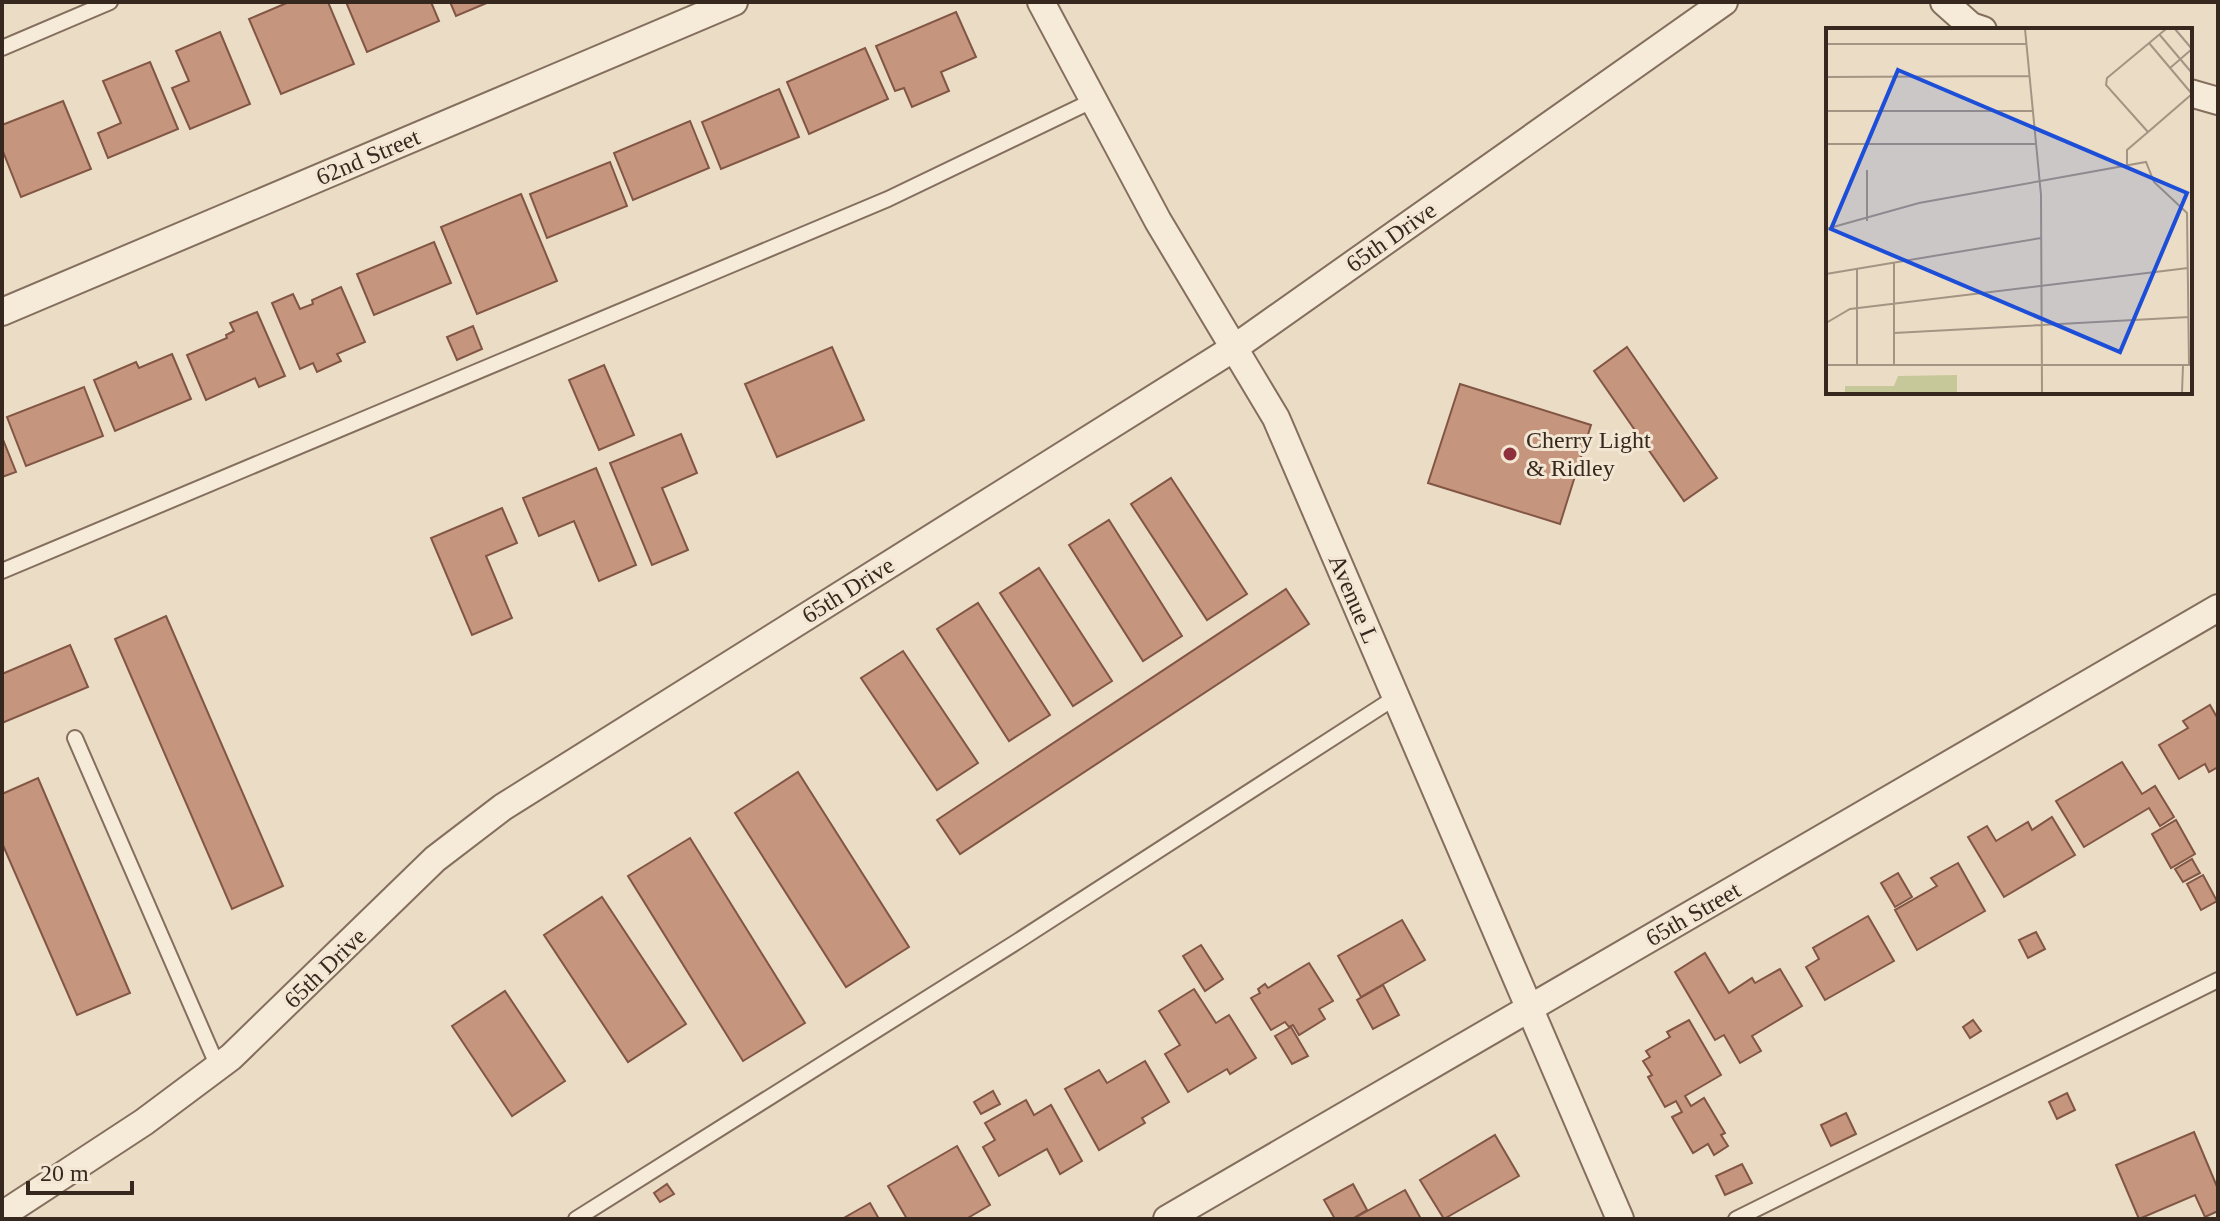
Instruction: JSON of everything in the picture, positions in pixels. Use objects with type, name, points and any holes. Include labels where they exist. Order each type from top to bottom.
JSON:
[{"type":"street","name":"62nd Street","points":[[2,312],[734,2]]},
{"type":"street","name":"Avenue L","points":[[1041,2],[1158,221],[1276,418],[1620,1219]]},
{"type":"street","name":"65th Drive","points":[[2,1215],[144,1122],[218,1067],[317,976],[435,859],[503,807],[1234,348],[1724,2]]},
{"type":"street","points":[[1944,2],[1977,28]]},
{"type":"street","points":[[2192,94],[2218,101]]},
{"type":"street","name":"65th Street","points":[[1167,1219],[2218,608]]},
{"type":"lane","points":[[2,48],[110,2]]},
{"type":"lane","points":[[2,571],[888,199],[1094,100]]},
{"type":"lane","points":[[576,1219],[1018,941],[1396,697]]},
{"type":"lane","points":[[75,738],[218,1067]]},
{"type":"lane","points":[[1736,1219],[2218,980]]},
{"type":"building","points":[[289,2],[328,2],[354,64],[281,94],[249,19]]},
{"type":"building","points":[[346,2],[431,2],[439,21],[367,52]]},
{"type":"building","points":[[450,2],[489,2],[456,16]]},
{"type":"building","points":[[956,12],[976,57],[941,72],[949,91],[912,107],[904,88],[895,91],[876,46]]},
{"type":"building","points":[[220,32],[250,104],[190,129],[172,88],[189,81],[176,51]]},
{"type":"building","points":[[865,48],[888,99],[809,134],[787,82]]},
{"type":"building","points":[[150,62],[178,129],[108,158],[98,133],[121,123],[103,81]]},
{"type":"building","points":[[779,89],[799,137],[721,169],[702,122]]},
{"type":"building","points":[[63,101],[91,169],[21,197],[2,149],[2,125]]},
{"type":"building","points":[[690,121],[709,168],[633,200],[614,153]]},
{"type":"building","points":[[610,162],[627,206],[547,238],[530,194]]},
{"type":"building","points":[[521,194],[557,281],[477,314],[441,227]]},
{"type":"building","points":[[434,242],[451,283],[374,315],[357,274]]},
{"type":"building","points":[[341,287],[365,342],[337,354],[341,361],[317,372],[313,363],[300,369],[272,303],[293,294],[300,309]]},
{"type":"building","points":[[257,312],[285,376],[259,387],[255,378],[206,400],[187,355],[227,338],[226,335],[234,331],[230,323]]},
{"type":"building","points":[[473,326],[482,349],[457,360],[447,337]]},
{"type":"building","points":[[832,347],[864,420],[777,457],[745,384]]},
{"type":"building","points":[[1627,347],[1717,478],[1684,501],[1594,371]]},
{"type":"building","points":[[172,354],[191,399],[115,431],[94,380],[136,362],[139,368]]},
{"type":"building","points":[[604,365],[634,435],[599,450],[569,380]]},
{"type":"building","name":"Cherry Light & Ridley","points":[[1460,384],[1591,425],[1560,524],[1428,483]]},
{"type":"building","points":[[84,387],[103,436],[26,466],[7,417]]},
{"type":"building","points":[[681,434],[697,473],[662,488],[688,550],[652,565],[610,463]]},
{"type":"building","points":[[2,437],[16,472],[2,477]]},
{"type":"building","points":[[596,468],[636,565],[599,581],[574,521],[539,536],[523,498]]},
{"type":"building","points":[[1171,478],[1247,594],[1207,620],[1131,504]]},
{"type":"building","points":[[502,508],[517,543],[486,556],[512,618],[472,635],[431,538]]},
{"type":"building","points":[[1109,520],[1182,636],[1143,661],[1069,545]]},
{"type":"building","points":[[1039,568],[1112,681],[1073,706],[1000,593]]},
{"type":"building","points":[[1286,589],[1309,624],[960,854],[937,820]]},
{"type":"building","points":[[978,603],[1050,715],[1009,741],[937,629]]},
{"type":"building","points":[[166,616],[283,886],[232,909],[115,639]]},
{"type":"building","points":[[70,645],[88,687],[2,723],[2,674]]},
{"type":"building","points":[[903,651],[978,763],[937,790],[861,678]]},
{"type":"building","points":[[2210,705],[2218,719],[2218,767],[2209,772],[2205,764],[2179,779],[2159,745],[2188,728],[2183,721]]},
{"type":"building","points":[[2122,762],[2142,794],[2155,786],[2174,817],[2160,826],[2149,808],[2084,847],[2056,801]]},
{"type":"building","points":[[798,772],[909,947],[846,987],[735,813]]},
{"type":"building","points":[[38,778],[130,993],[77,1015],[2,843],[2,794]]},
{"type":"building","points":[[2052,817],[2075,855],[2004,897],[1968,837],[1987,826],[1996,841],[2028,822],[2032,830]]},
{"type":"building","points":[[2176,820],[2195,854],[2171,868],[2152,834]]},
{"type":"building","points":[[690,838],[805,1023],[743,1061],[628,876]]},
{"type":"building","points":[[2192,859],[2200,873],[2183,882],[2175,869]]},
{"type":"building","points":[[1958,863],[1985,911],[1917,950],[1895,910],[1937,886],[1931,878]]},
{"type":"building","points":[[1898,873],[1912,897],[1895,907],[1881,883]]},
{"type":"building","points":[[2203,875],[2217,901],[2201,910],[2187,884]]},
{"type":"building","points":[[602,897],[686,1024],[628,1062],[544,935]]},
{"type":"building","points":[[1868,916],[1894,961],[1825,1000],[1806,967],[1819,959],[1813,948]]},
{"type":"building","points":[[1402,920],[1425,960],[1361,997],[1338,956]]},
{"type":"building","points":[[2036,932],[2045,949],[2028,958],[2019,940]]},
{"type":"building","points":[[1201,945],[1223,979],[1205,991],[1183,956]]},
{"type":"building","points":[[1705,953],[1729,993],[1752,978],[1755,983],[1780,969],[1802,1006],[1752,1036],[1761,1051],[1740,1063],[1724,1035],[1715,1040],[1675,972]]},
{"type":"building","points":[[1309,963],[1333,1001],[1319,1009],[1325,1019],[1299,1035],[1293,1025],[1289,1027],[1285,1022],[1271,1030],[1251,998],[1260,993],[1258,989],[1265,984],[1268,988]]},
{"type":"building","points":[[1383,985],[1399,1015],[1373,1029],[1357,1000]]},
{"type":"building","points":[[1194,989],[1216,1023],[1229,1015],[1256,1058],[1230,1074],[1227,1069],[1188,1092],[1165,1054],[1180,1045],[1159,1011]]},
{"type":"building","points":[[505,991],[565,1081],[512,1116],[452,1026]]},
{"type":"building","points":[[1689,1020],[1721,1075],[1685,1096],[1691,1106],[1704,1098],[1725,1133],[1721,1135],[1728,1146],[1714,1155],[1708,1144],[1693,1153],[1672,1117],[1682,1112],[1676,1101],[1665,1107],[1643,1061],[1650,1057],[1646,1051],[1670,1037],[1667,1032]]},
{"type":"building","points":[[1973,1020],[1981,1031],[1970,1038],[1963,1027]]},
{"type":"building","points":[[1291,1027],[1308,1056],[1292,1064],[1275,1036]]},
{"type":"building","points":[[1145,1061],[1169,1102],[1142,1118],[1145,1123],[1099,1150],[1065,1089],[1099,1070],[1107,1083]]},
{"type":"building","points":[[993,1091],[1000,1104],[981,1114],[974,1102]]},
{"type":"building","points":[[2067,1093],[2075,1110],[2057,1119],[2049,1102]]},
{"type":"building","points":[[1026,1100],[1034,1115],[1051,1105],[1082,1161],[1060,1174],[1047,1149],[999,1176],[983,1147],[995,1140],[985,1123]]},
{"type":"building","points":[[1846,1113],[1856,1134],[1831,1146],[1821,1125]]},
{"type":"building","points":[[2194,1132],[2218,1189],[2218,1211],[2205,1217],[2195,1195],[2139,1219],[2116,1165]]},
{"type":"building","points":[[1495,1135],[1519,1176],[1444,1219],[1420,1180]]},
{"type":"building","points":[[957,1146],[990,1205],[966,1219],[907,1219],[888,1186]]},
{"type":"building","points":[[1742,1164],[1752,1183],[1725,1195],[1716,1176]]},
{"type":"building","points":[[667,1184],[674,1194],[660,1202],[654,1193]]},
{"type":"building","points":[[1353,1184],[1367,1210],[1352,1219],[1335,1219],[1324,1200]]},
{"type":"building","points":[[1405,1190],[1421,1219],[1353,1219]]},
{"type":"building","points":[[870,1203],[879,1219],[842,1219]]},
{"type":"place","name":"Cherry Light & Ridley","points":[[1510,454]]}]
